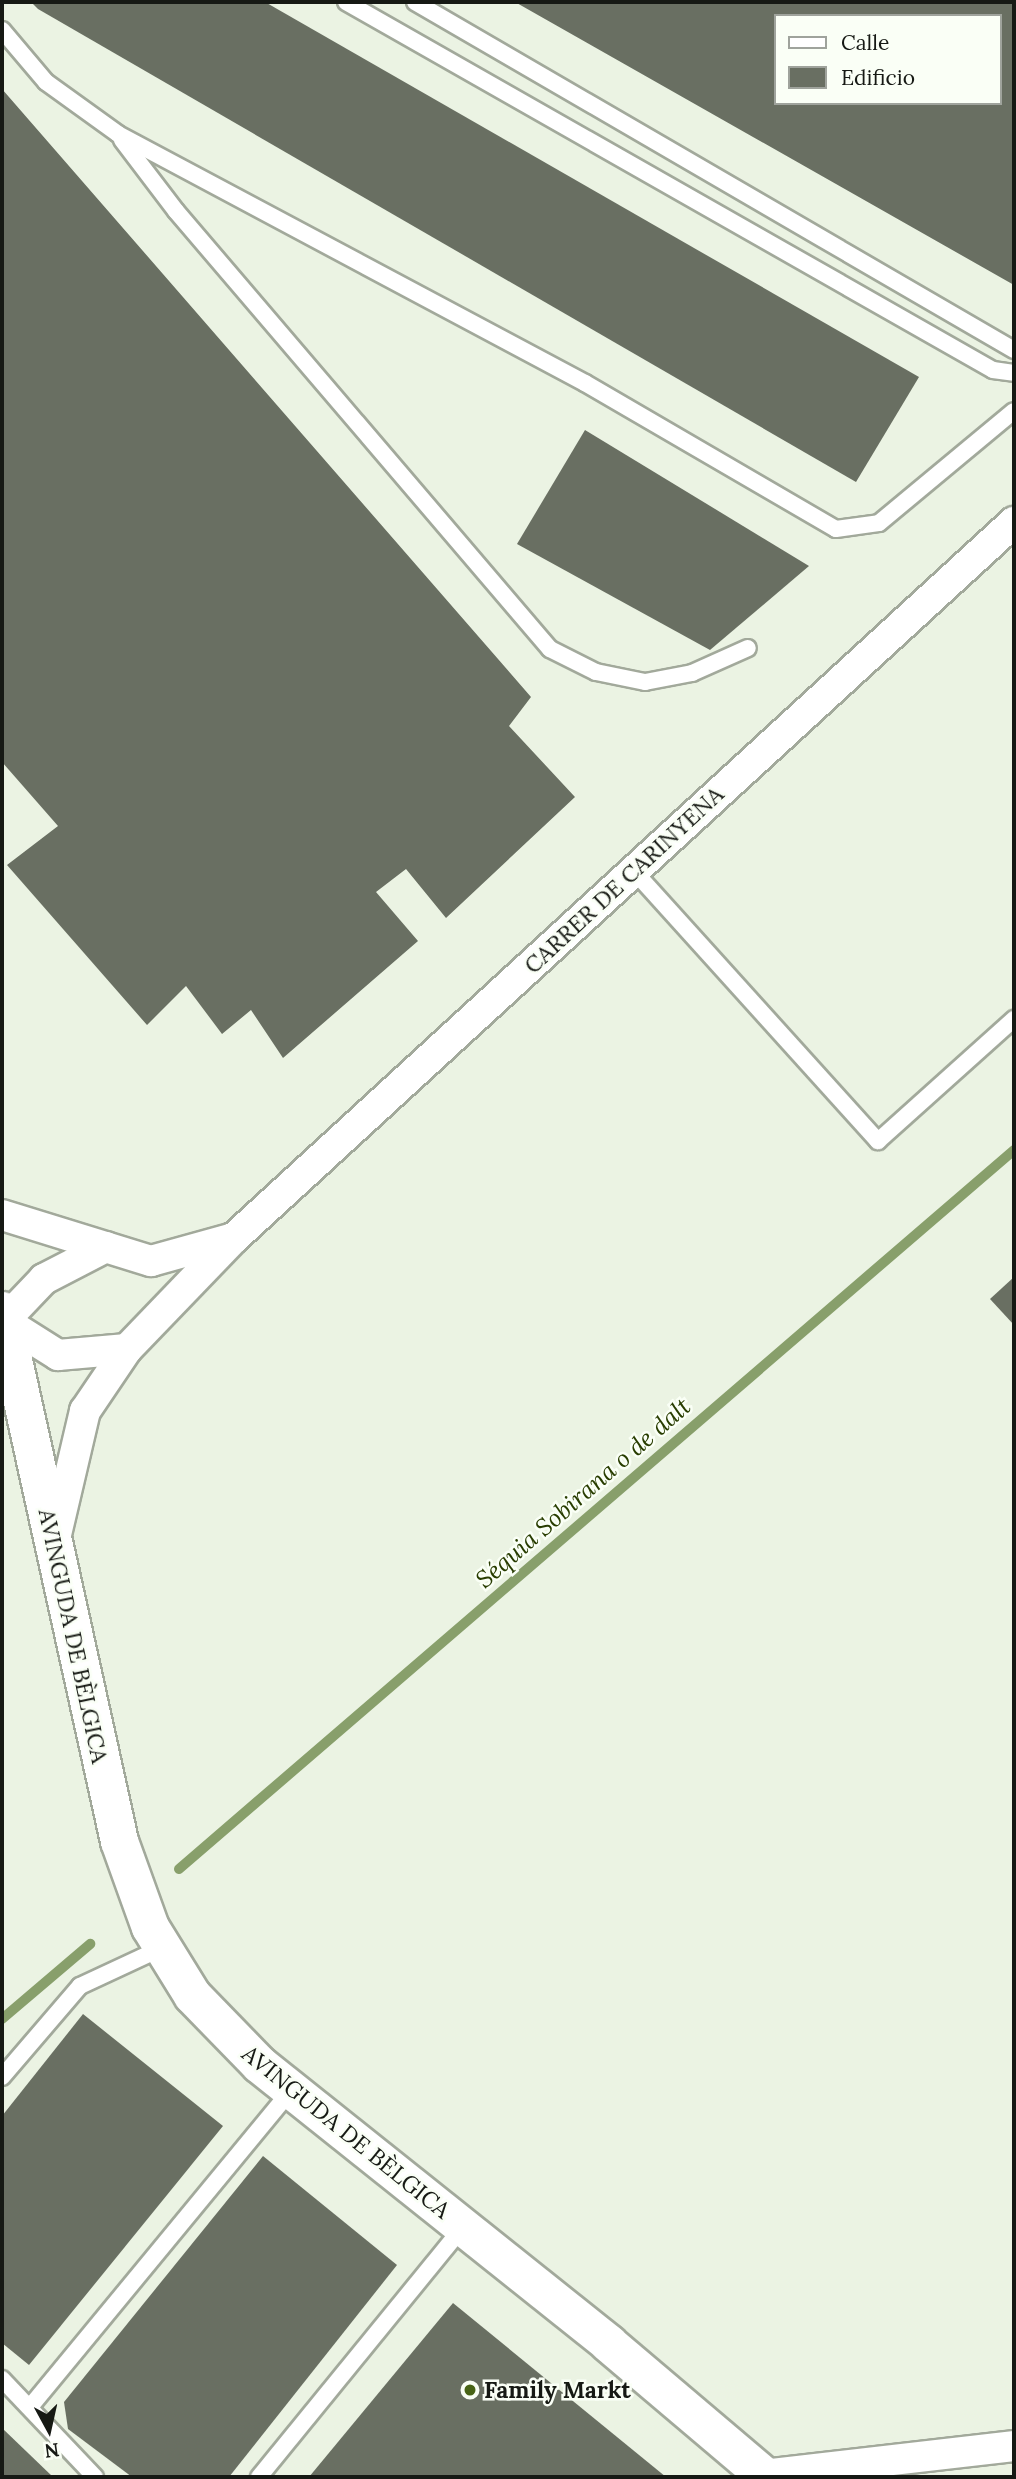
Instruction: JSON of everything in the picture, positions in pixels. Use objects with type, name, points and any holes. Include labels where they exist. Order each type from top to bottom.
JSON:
[{"type":"street","name":"CARRER DE CARINYENA","points":[[54,1546],[85,1411],[127,1349],[234,1238],[1014,522]]},
{"type":"street","name":"CARRER DE CARINYENA","points":[[2,1214],[151,1261],[234,1238]]},
{"type":"street","points":[[106,1247],[44,1279],[3,1316],[58,1356],[127,1349]]},
{"type":"street","name":"AVINGUDA DE BÈLGICA","points":[[3,1316],[119,1841],[150,1927],[192,1994],[259,2064],[608,2343],[764,2476]]},
{"type":"street","points":[[764,2476],[1014,2446]]},
{"type":"lane","points":[[346,2],[993,370],[1014,373]]},
{"type":"lane","points":[[415,2],[1014,350]]},
{"type":"lane","points":[[2,30],[46,82],[118,134],[584,383],[836,529],[879,523],[1014,411]]},
{"type":"lane","points":[[118,134],[176,211],[550,649],[596,672],[645,682],[692,673],[748,648]]},
{"type":"lane","points":[[634,870],[878,1141],[1014,1019]]},
{"type":"lane","points":[[2,2077],[80,1986],[162,1948]]},
{"type":"lane","points":[[30,2407],[290,2090]]},
{"type":"lane","points":[[259,2477],[463,2227]]},
{"type":"lane","points":[[2,2379],[95,2477]]},
{"type":"building","points":[[31,2],[265,2],[919,377],[856,482],[38,9]]},
{"type":"building","points":[[515,2],[1014,2],[1014,285]]},
{"type":"building","points":[[2,89],[531,697],[509,726],[575,797],[446,918],[406,869],[376,892],[418,941],[283,1058],[251,1010],[222,1034],[186,986],[147,1025],[7,865],[58,826],[2,762]]},
{"type":"building","points":[[585,430],[809,566],[710,650],[517,544]]},
{"type":"building","points":[[1014,1277],[1014,1325],[990,1299]]},
{"type":"building","points":[[83,2014],[223,2126],[29,2365],[2,2343],[2,2116]]},
{"type":"building","points":[[263,2156],[397,2265],[229,2477],[132,2477],[68,2429],[64,2402]]},
{"type":"building","name":"Family Markt","points":[[453,2303],[666,2477],[309,2477]]},
{"type":"building","points":[[2,2428],[53,2477],[2,2477]]},
{"type":"waterway","name":"Séquia Sobirana o de dalt","points":[[179,1869],[1014,1150]]},
{"type":"waterway","name":"Séquia Sobirana o de dalt","points":[[2,2019],[90,1944]]},
{"type":"place","name":"Family Markt","points":[[470,2390]]}]
